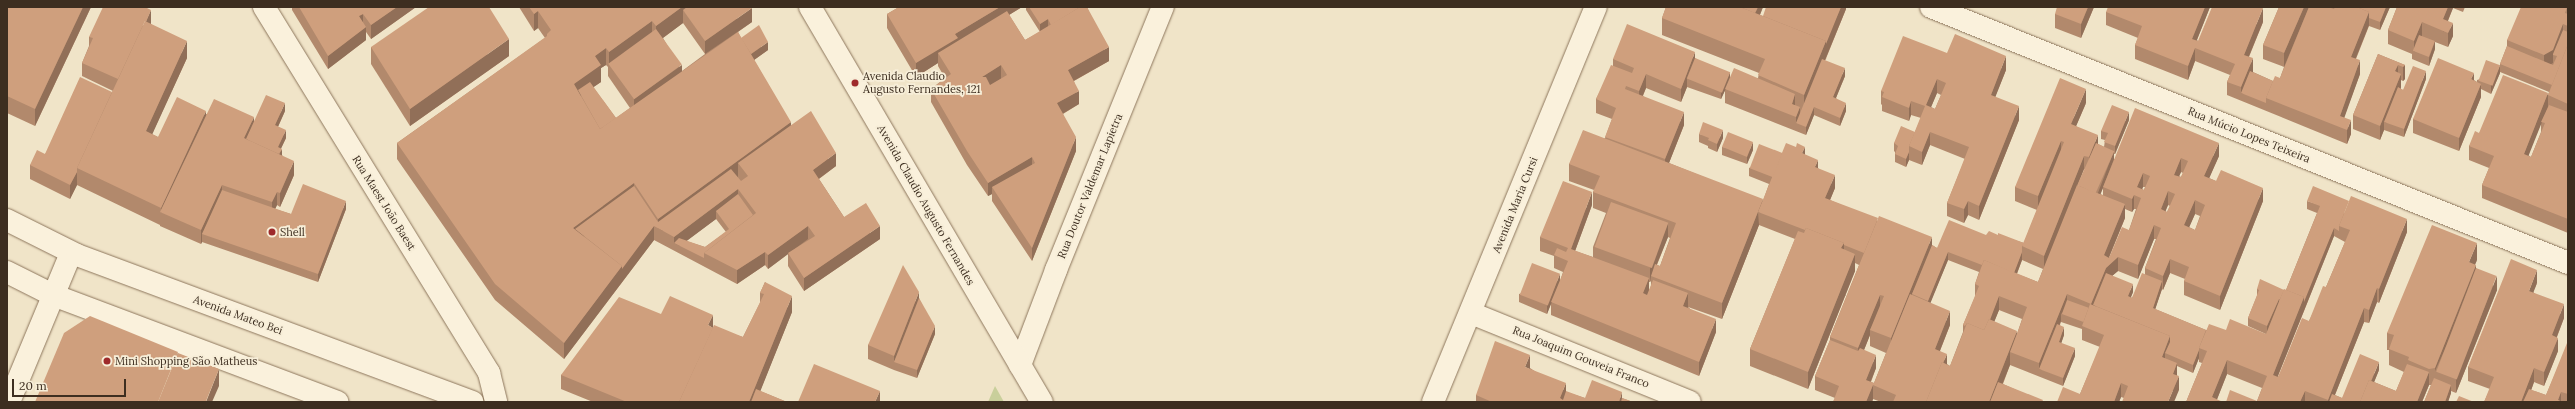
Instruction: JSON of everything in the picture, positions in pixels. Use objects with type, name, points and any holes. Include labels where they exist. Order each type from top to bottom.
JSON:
[{"type":"street","name":"Rua Maest João Baest","points":[[264,7],[490,373],[496,402]]},
{"type":"street","name":"Avenida Claudio Augusto Fernandes","points":[[810,7],[1042,402]]},
{"type":"street","name":"Rua Doutor Valdemar Lapietra","points":[[1020,365],[1056,270],[1163,7]]},
{"type":"street","name":"Avenida Maria Cursi","points":[[1433,402],[1596,7]]},
{"type":"street","name":"Rua Múcio Lopes Teixeira","points":[[1931,7],[2568,263]]},
{"type":"street","name":"Avenida Mateo Bei","points":[[7,220],[71,253],[473,402]]},
{"type":"street","points":[[8,402],[71,253]]},
{"type":"street","points":[[7,272],[53,295],[338,402]]},
{"type":"street","name":"Rua Joaquim Gouveia Franco","points":[[1471,313],[1690,402]]},
{"type":"green space","points":[[995,386],[1004,402],[988,402]]},
{"type":"building","points":[[7,7],[83,7],[35,109],[7,96]]},
{"type":"building","points":[[103,7],[145,7],[151,10],[118,79],[82,63],[93,38],[89,37]]},
{"type":"building","points":[[299,7],[397,7],[371,25],[363,14],[359,16],[366,27],[328,56]]},
{"type":"building","points":[[429,7],[489,7],[509,39],[410,109],[371,47]]},
{"type":"building","points":[[529,7],[682,7],[656,26],[652,21],[609,52],[606,48],[595,56],[601,65],[574,84],[600,129],[738,32],[791,122],[658,219],[634,183],[573,228],[622,266],[564,343],[495,284],[397,143],[547,36],[551,30],[538,11],[534,14]]},
{"type":"building","points":[[687,7],[752,8],[705,41],[683,10]]},
{"type":"building","points":[[899,7],[1000,7],[955,34],[958,38],[916,63],[887,14]]},
{"type":"building","points":[[1029,7],[1080,7],[1051,25],[1048,19],[1040,24]]},
{"type":"building","points":[[1080,7],[1087,7],[1109,47],[1068,70],[1079,91],[1057,103],[1076,137],[1032,248],[992,187],[1035,163],[1032,157],[988,183],[967,151],[931,89],[951,74],[938,53],[1007,11],[1025,40]],"holes":[[[1001,65],[1007,75],[990,85],[986,77],[982,77]]]},
{"type":"building","points":[[1666,7],[1740,7],[1826,41],[1804,95],[1758,75],[1765,59],[1662,18]]},
{"type":"building","points":[[1740,7],[1758,7],[1755,13]]},
{"type":"building","points":[[1766,7],[1841,7],[1826,44],[1826,41],[1763,16]]},
{"type":"building","points":[[2057,7],[2088,7],[2081,24],[2055,14]]},
{"type":"building","points":[[2108,7],[2205,7],[2192,39],[2198,41],[2212,7],[2263,8],[2244,55],[2253,58],[2241,87],[2227,82],[2235,64],[2195,48],[2188,66],[2135,45],[2142,26],[2106,12]]},
{"type":"building","points":[[2279,7],[2304,7],[2284,53],[2263,45]]},
{"type":"building","points":[[2309,7],[2328,7],[2334,9],[2335,7],[2357,7],[2369,12],[2351,57],[2360,60],[2340,116],[2351,120],[2347,130],[2266,98],[2275,76],[2280,78]]},
{"type":"building","points":[[2357,7],[2386,7],[2380,22],[2369,18],[2369,12]]},
{"type":"building","points":[[2397,7],[2448,7],[2443,19],[2453,23],[2448,33],[2422,22],[2414,41],[2388,30]]},
{"type":"building","points":[[2521,7],[2567,7],[2565,13],[2568,14],[2568,26],[2563,24],[2553,50],[2544,55],[2507,40]]},
{"type":"building","points":[[145,21],[187,41],[146,131],[158,137],[177,97],[206,111],[161,208],[77,168]]},
{"type":"building","points":[[1627,24],[1695,52],[1681,89],[1646,74],[1639,91],[1626,86],[1625,89],[1684,112],[1665,159],[1605,137],[1616,108],[1596,99],[1611,65],[1632,73],[1634,68],[1613,59]]},
{"type":"building","points":[[759,25],[768,42],[751,54],[741,38]]},
{"type":"building","points":[[656,29],[682,65],[634,99],[608,64]]},
{"type":"building","points":[[2563,30],[2568,32],[2568,44],[2552,85],[2500,64],[2507,46],[2553,65],[2557,56],[2553,54]]},
{"type":"building","points":[[1955,34],[2006,56],[1991,95],[2019,106],[1979,206],[1968,201],[1964,209],[1947,203],[1969,147],[1930,132],[1922,152],[1909,146],[1925,106],[1911,101],[1909,108],[1882,97],[1884,92],[1881,91],[1903,36],[1947,53]],"holes":[[[1937,79],[1946,83],[1935,109],[1926,105]]]},
{"type":"building","points":[[2419,35],[2435,41],[2429,57],[2413,51]]},
{"type":"building","points":[[2568,44],[2568,104],[2548,95]]},
{"type":"building","points":[[2378,54],[2405,65],[2403,67],[2398,65],[2395,71],[2401,74],[2380,126],[2353,115]]},
{"type":"building","points":[[1695,58],[1730,72],[1722,93],[1687,78]]},
{"type":"building","points":[[2438,58],[2474,73],[2471,79],[2481,84],[2459,138],[2413,119]]},
{"type":"building","points":[[1822,59],[1845,68],[1833,97],[1846,103],[1840,118],[1814,107],[1806,127],[1796,123]]},
{"type":"building","points":[[2486,60],[2500,65],[2493,86],[2478,81]]},
{"type":"building","points":[[2413,66],[2426,71],[2404,129],[2384,122],[2398,87],[2403,90]]},
{"type":"building","points":[[1734,68],[1795,94],[1792,104],[1800,107],[1796,117],[1725,89]]},
{"type":"building","points":[[2250,71],[2273,81],[2266,98],[2266,103],[2241,93]]},
{"type":"building","points":[[2503,75],[2548,93],[2524,154],[2531,157],[2545,123],[2541,122],[2549,105],[2568,112],[2568,219],[2482,185],[2494,156],[2469,146],[2475,131],[2479,133]]},
{"type":"building","points":[[80,77],[112,92],[70,185],[30,165],[37,150],[45,154]]},
{"type":"building","points":[[2060,78],[2086,89],[2071,124],[2098,135],[2089,157],[2084,156],[2044,256],[2022,246],[2064,142],[2061,141],[2038,196],[2015,187]]},
{"type":"building","points":[[590,82],[616,118],[600,129],[578,90]]},
{"type":"building","points":[[266,95],[285,103],[275,125],[286,130],[278,147],[282,149],[279,154],[246,139]]},
{"type":"building","points":[[214,99],[254,117],[244,138],[294,161],[280,193],[277,192],[272,202],[222,185],[201,230],[160,212]]},
{"type":"building","points":[[2112,105],[2129,112],[2115,146],[2104,142],[2108,133],[2101,131]]},
{"type":"building","points":[[2135,108],[2219,143],[2204,176],[2216,181],[2221,170],[2263,188],[2220,296],[2184,281],[2189,267],[2170,259],[2163,276],[2145,268],[2161,228],[2154,225],[2138,265],[2118,257],[2106,268],[2091,304],[2067,294],[2039,363],[2010,352],[2027,307],[1999,296],[1990,320],[1989,319],[1984,330],[1967,323],[1965,326],[1963,325],[1979,286],[1975,284],[1984,260],[2038,282],[2077,185],[2125,204],[2104,255],[2109,258],[2122,227],[2129,230],[2141,198],[2134,195],[2132,199],[2103,187]],"holes":[[[2181,158],[2188,161],[2181,177],[2174,175]],[[2143,173],[2150,176],[2144,190],[2137,187]],[[2168,191],[2175,194],[2167,212],[2161,209]],[[2195,200],[2205,205],[2195,230],[2184,225]]]},
{"type":"building","points":[[811,111],[836,153],[813,170],[844,217],[866,203],[880,226],[804,278],[788,253],[815,236],[808,226],[768,255],[765,252],[737,270],[704,253],[756,213],[738,189],[674,237],[654,226],[622,269],[622,266],[575,229],[634,186],[658,222],[731,169],[741,181],[748,176],[738,163]]},
{"type":"building","points":[[1703,122],[1723,130],[1717,144],[1708,140],[1709,138],[1699,134]]},
{"type":"building","points":[[1901,126],[1915,132],[1909,146],[1909,152],[1906,159],[1895,154],[1898,146],[1894,143]]},
{"type":"building","points":[[1583,130],[1763,199],[1722,303],[1651,276],[1655,264],[1660,266],[1676,223],[1593,192],[1600,176],[1569,164]]},
{"type":"building","points":[[1728,132],[1753,142],[1747,157],[1722,147]]},
{"type":"building","points":[[1786,143],[1796,147],[1797,143],[1805,147],[1802,153],[1818,160],[1815,167],[1835,175],[1825,198],[1878,218],[1864,253],[1844,245],[1844,243],[1806,228],[1805,230],[1758,212]]},
{"type":"building","points":[[2096,143],[2114,151],[2096,193],[2077,185]]},
{"type":"building","points":[[1759,144],[1782,153],[1773,177],[1750,168]]},
{"type":"building","points":[[1563,181],[1592,192],[1571,249],[1649,278],[1643,293],[1647,295],[1653,280],[1688,293],[1683,306],[1716,319],[1699,362],[1551,302],[1568,261],[1554,255],[1557,248],[1566,252],[1568,248],[1540,237]]},
{"type":"building","name":"Shell","points":[[303,184],[346,201],[318,274],[202,234],[222,190],[291,214]]},
{"type":"building","points":[[2313,186],[2349,201],[2339,226],[2339,231],[2334,228],[2304,302],[2304,297],[2286,290],[2320,206],[2307,201]]},
{"type":"building","points":[[738,194],[753,215],[704,253],[704,258],[674,243],[679,238],[705,247],[729,229],[716,211]]},
{"type":"building","points":[[2351,196],[2407,219],[2369,310],[2364,308],[2328,400],[2305,391],[2300,402],[2226,402],[2230,390],[2257,401],[2267,376],[2227,360],[2212,397],[2223,402],[2186,402],[2207,351],[2199,348],[2209,324],[2226,330],[2230,319],[2266,334],[2284,289],[2304,297],[2273,375],[2278,377],[2302,318],[2309,321],[2323,286],[2326,287],[2350,230],[2339,226]]},
{"type":"building","points":[[1611,202],[1668,223],[1652,268],[1595,247]]},
{"type":"building","points":[[1879,216],[1932,237],[1891,338],[1870,330],[1884,296],[1880,295],[1858,348],[1830,337]]},
{"type":"building","points":[[1949,220],[1986,235],[1989,231],[2024,243],[2014,273],[1984,260],[1982,265],[1948,252],[1928,301],[1912,294],[1932,245],[1937,248]]},
{"type":"building","points":[[2432,225],[2477,243],[2469,262],[2476,265],[2435,368],[2429,369],[2408,360],[2409,357],[2389,349],[2394,335],[2387,333]]},
{"type":"building","points":[[1806,228],[1844,243],[1841,248],[1855,254],[1808,372],[1750,349],[1798,231],[1804,233]]},
{"type":"building","points":[[2511,259],[2537,270],[2529,291],[2564,304],[2552,335],[2558,338],[2544,372],[2534,368],[2521,402],[2484,402],[2494,377],[2468,367]]},
{"type":"building","points":[[1532,263],[1560,274],[1548,305],[1520,295]]},
{"type":"building","points":[[903,265],[919,292],[894,356],[868,345]]},
{"type":"building","points":[[2476,268],[2497,276],[2457,380],[2436,372]]},
{"type":"building","points":[[2106,273],[2133,284],[2128,296],[2132,298],[2142,273],[2162,281],[2153,308],[2206,330],[2193,365],[2165,353],[2170,342],[2170,336],[2093,305]]},
{"type":"building","points":[[2260,279],[2284,290],[2267,326],[2248,318],[2259,290],[2257,289]]},
{"type":"building","points":[[765,282],[792,296],[749,402],[679,402],[714,325],[743,337],[764,294],[760,293]]},
{"type":"building","points":[[1910,294],[1950,311],[1935,349],[1947,354],[1943,363],[1942,362],[1926,402],[1893,402],[1896,395],[1873,385],[1866,402],[1833,402],[1839,386],[1815,376],[1830,340],[1858,351],[1860,348],[1876,355],[1866,380],[1874,383]]},
{"type":"building","points":[[670,296],[713,315],[708,325],[713,328],[679,402],[627,402],[561,375],[619,297],[661,314]]},
{"type":"building","points":[[919,298],[935,326],[917,370],[894,362]]},
{"type":"building","points":[[2067,300],[2089,308],[2083,322],[2062,314]]},
{"type":"building","points":[[2090,304],[2170,336],[2162,357],[2177,363],[2173,374],[2179,376],[2168,402],[2122,402],[2128,386],[2121,383],[2114,402],[2057,402],[2063,387],[2080,394],[2104,335],[2082,326]]},
{"type":"building","name":"Mini Shopping São Matheus","points":[[90,316],[178,352],[158,402],[35,402],[64,333]]},
{"type":"building","points":[[1989,319],[2017,331],[1989,402],[1926,402],[1942,362],[1950,366],[1967,323],[1984,330]]},
{"type":"building","points":[[2057,324],[2064,327],[2059,342],[2075,348],[2063,378],[2039,369]]},
{"type":"building","points":[[1495,341],[1530,355],[1525,367],[1566,383],[1560,398],[1563,400],[1566,391],[1585,398],[1592,380],[1622,392],[1619,402],[1492,402],[1476,395]]},
{"type":"building","points":[[2567,343],[2568,394],[2561,392],[2558,400],[2563,402],[2523,402],[2529,389],[2546,395]]},
{"type":"building","points":[[178,353],[219,369],[206,401],[207,402],[158,402]]},
{"type":"building","points":[[2360,354],[2379,362],[2371,381],[2369,380],[2360,402],[2329,402],[2332,394],[2342,398]]},
{"type":"building","points":[[814,364],[880,391],[875,402],[798,402]]},
{"type":"building","points":[[2407,364],[2429,372],[2417,402],[2360,402],[2369,380],[2396,391]]},
{"type":"building","points":[[2434,378],[2451,385],[2445,402],[2424,402]]},
{"type":"building","points":[[1998,382],[2043,400],[2042,402],[1990,402]]},
{"type":"building","points":[[756,389],[787,402],[751,402]]},
{"type":"building","points":[[2459,396],[2474,402],[2456,402]]},
{"type":"building","points":[[1622,398],[1633,402],[1621,402]]},
{"type":"place","name":"Avenida Claudio Augusto Fernandes, 121","points":[[855,83]]},
{"type":"place","name":"Shell","points":[[272,232]]},
{"type":"place","name":"Mini Shopping São Matheus","points":[[107,361]]}]
